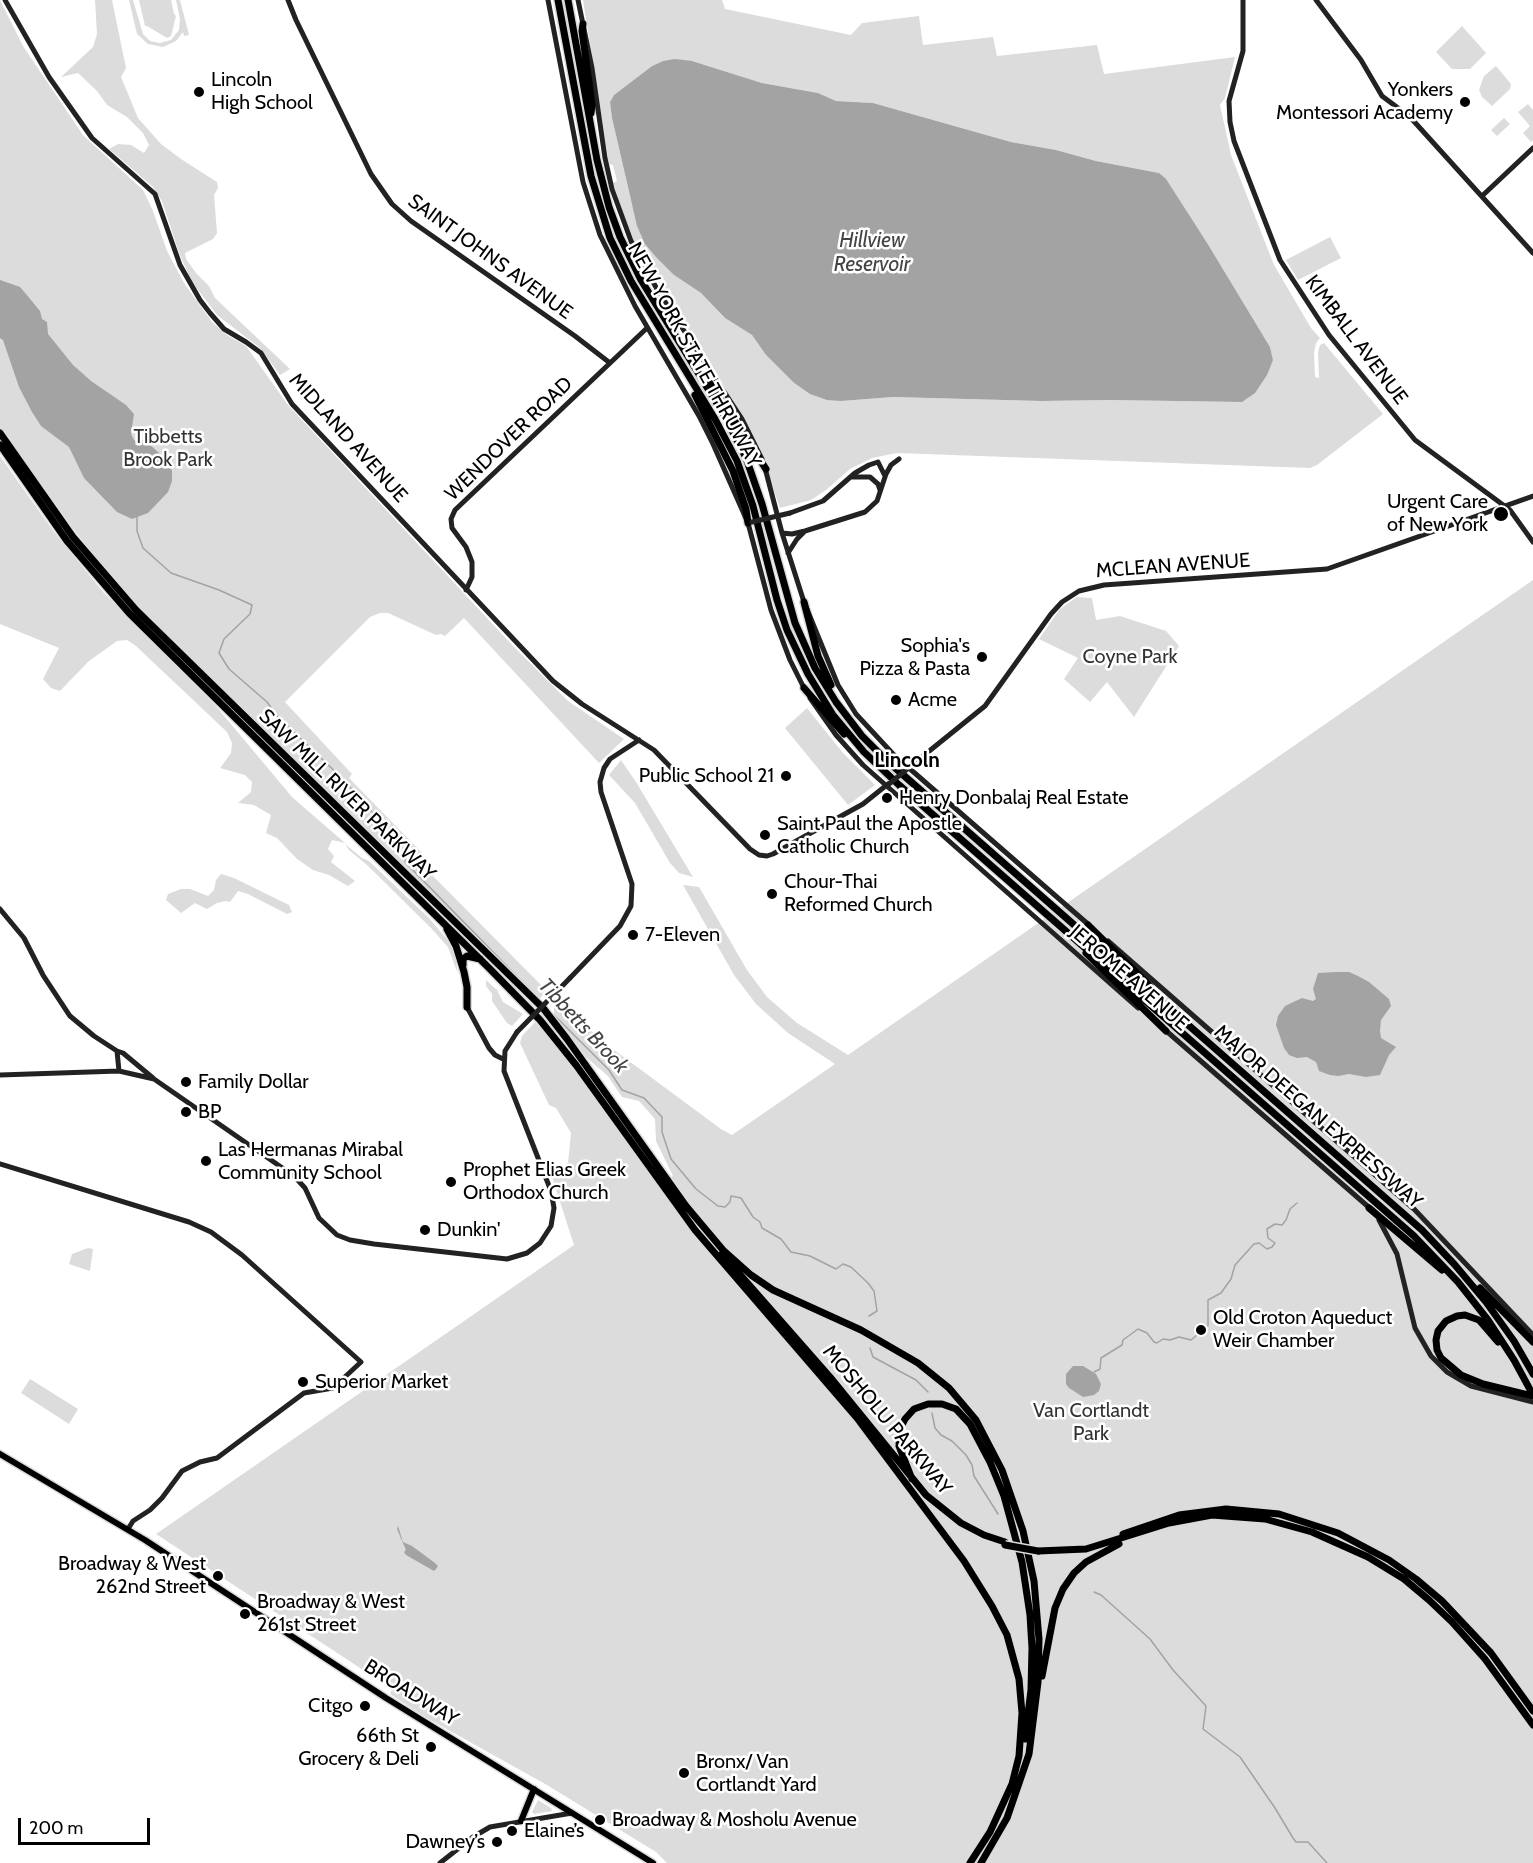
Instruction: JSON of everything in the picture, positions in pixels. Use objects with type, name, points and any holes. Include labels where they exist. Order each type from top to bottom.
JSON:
[{"type":"highway","name":"NEW YORK STATE THRUWAY","points":[[558,0],[588,161],[605,223],[631,281],[723,433],[743,476],[782,615],[800,659],[833,715],[864,752],[1071,934]]},
{"type":"highway","name":"NEW YORK STATE THRUWAY","points":[[568,0],[605,191],[620,237],[641,280],[724,415],[746,458],[762,504],[795,623],[815,668],[836,702],[862,736],[885,759],[1056,908]]},
{"type":"highway","points":[[583,24],[592,105],[590,119]]},
{"type":"highway","points":[[679,341],[712,386],[766,469]]},
{"type":"highway","points":[[673,350],[732,471],[750,523]]},
{"type":"highway","name":"SAW MILL RIVER PARKWAY","points":[[0,432],[73,537],[136,610],[543,1008],[666,1184]]},
{"type":"highway","name":"SAW MILL RIVER PARKWAY","points":[[0,445],[62,535],[97,578],[135,619],[529,1008],[566,1052],[666,1184]]},
{"type":"highway","points":[[804,602],[818,656],[836,702]]},
{"type":"highway","points":[[804,688],[812,695],[834,725],[864,752]]},
{"type":"highway","name":"MAJOR DEEGAN EXPRESSWAY","points":[[1056,908],[1399,1208],[1455,1265],[1501,1321],[1533,1374]]},
{"type":"highway","points":[[443,923],[456,946],[463,968]]},
{"type":"highway","points":[[1088,924],[1147,982],[1167,1006]]},
{"type":"highway","points":[[1071,934],[1091,958],[1166,1031]]},
{"type":"highway","name":"MAJOR DEEGAN EXPRESSWAY","points":[[1071,934],[1391,1214],[1425,1247],[1458,1282],[1488,1320],[1514,1360],[1533,1396]]},
{"type":"highway","points":[[467,1007],[467,987],[462,962],[465,957],[481,960]]},
{"type":"highway","points":[[666,1184],[729,1256],[751,1275],[781,1294],[861,1330],[918,1363],[949,1388],[976,1420],[1002,1470],[1017,1511],[1029,1559],[1039,1639],[1036,1705]]},
{"type":"highway","points":[[666,1184],[715,1255],[836,1393],[909,1481],[992,1605],[1016,1663],[1022,1701],[1022,1734],[1016,1768]]},
{"type":"highway","points":[[1369,1208],[1458,1282]]},
{"type":"highway","name":"MOSHOLU PARKWAY","points":[[693,1215],[719,1252],[830,1377],[909,1481],[952,1517],[979,1533],[1005,1543],[1038,1549],[1086,1549],[1169,1523],[1219,1515],[1264,1519],[1292,1526],[1351,1548],[1404,1580],[1447,1616],[1493,1669],[1533,1725]]},
{"type":"highway","points":[[1455,1265],[1533,1342]]},
{"type":"highway","points":[[1514,1360],[1483,1324],[1470,1316],[1459,1315],[1451,1318],[1442,1325],[1437,1334],[1438,1353],[1442,1360],[1453,1369],[1474,1381],[1522,1396],[1533,1396]]},
{"type":"highway","points":[[909,1481],[899,1446],[900,1429],[904,1419],[914,1409],[928,1404],[942,1404],[956,1409],[976,1433],[999,1482],[1016,1534],[1025,1574],[1030,1615],[1031,1690],[1023,1750],[1009,1792],[994,1824],[970,1863]]},
{"type":"highway","name":"MOSHOLU PARKWAY","points":[[1038,1549],[1088,1544],[1170,1517],[1207,1510],[1235,1509],[1263,1512],[1313,1524],[1344,1536],[1379,1554],[1433,1593],[1484,1645],[1533,1711]]},
{"type":"highway","points":[[981,1863],[1003,1826],[1017,1794],[1029,1754],[1055,1608],[1063,1588],[1086,1562],[1140,1533]]},
{"type":"main road","name":"BROADWAY","points":[[0,1454],[128,1529],[386,1698],[653,1863]]},
{"type":"main road","points":[[521,1821],[534,1790]]},
{"type":"street","name":"MIDLAND AVENUE","points":[[5,0],[49,77],[92,138],[155,194],[180,265],[210,313],[224,329],[261,354],[292,404],[553,681],[582,705],[639,740]]},
{"type":"street","name":"SAINT JOHNS AVENUE","points":[[288,0],[371,174],[392,204],[411,221],[610,363]]},
{"type":"street","name":"JEROME AVENUE","points":[[548,0],[590,211],[647,328],[699,416],[750,523],[771,610],[790,660],[812,703],[863,765],[1040,919],[1117,990],[1369,1208],[1384,1226],[1395,1248],[1413,1323],[1428,1352],[1447,1372],[1466,1384],[1483,1390],[1522,1396],[1533,1402]]},
{"type":"street","name":"JEROME AVENUE","points":[[578,0],[592,68],[605,158],[612,189],[631,241],[658,291],[755,443],[766,469],[782,533],[804,602],[844,694],[869,730],[907,769],[1414,1209],[1533,1335]]},
{"type":"street","name":"KIMBALL AVENUE","points":[[1243,0],[1243,51],[1229,101],[1230,122],[1234,141],[1280,260],[1329,335],[1415,440],[1504,506],[1512,513],[1533,542]]},
{"type":"street","points":[[1316,0],[1361,60],[1374,84],[1387,101],[1410,117],[1533,253]]},
{"type":"street","points":[[1482,196],[1533,148]]},
{"type":"street","name":"WENDOVER ROAD","points":[[466,590],[472,577],[472,562],[466,547],[452,528],[450,522],[453,512],[647,328]]},
{"type":"street","points":[[782,533],[792,534],[806,531],[866,512],[877,501],[891,465],[899,459]]},
{"type":"street","points":[[750,523],[790,513],[823,501],[850,477],[875,463]]},
{"type":"street","points":[[875,463],[885,476]]},
{"type":"street","points":[[873,479],[875,463]]},
{"type":"street","points":[[850,477],[864,476],[873,479],[878,484],[880,492]]},
{"type":"street","name":"MCLEAN AVENUE","points":[[639,740],[662,758],[750,849],[762,855],[773,854],[863,804],[985,706],[1051,614],[1062,602],[1079,591],[1104,585],[1327,569],[1533,496]]},
{"type":"street","points":[[788,553],[797,539],[806,531]]},
{"type":"street","points":[[0,909],[24,938],[43,975],[70,1016],[154,1079],[294,1176],[305,1188],[321,1221],[337,1235],[353,1241],[374,1244],[507,1259],[527,1253],[542,1241],[551,1226],[554,1208],[549,1185],[505,1075],[504,1059],[508,1044],[517,1032],[627,917],[633,895],[631,881],[601,792],[600,782],[604,768],[610,759],[639,740]]},
{"type":"street","points":[[467,1007],[490,1050],[504,1059]]},
{"type":"street","points":[[120,1052],[127,1060],[123,1071]]},
{"type":"street","points":[[0,1075],[123,1071],[154,1079]]},
{"type":"street","points":[[0,1164],[189,1222],[211,1232],[242,1255],[361,1362],[335,1386],[328,1390],[306,1392],[217,1458],[200,1462],[182,1471],[162,1498],[150,1510],[133,1521],[128,1529]]},
{"type":"street","points":[[440,1863],[490,1827],[572,1813]]},
{"type":"green space","name":"Tibbetts Brook Park","points":[[0,0],[23,46],[83,135],[143,190],[167,251],[184,283],[212,322],[227,335],[246,346],[288,405],[515,648],[568,701],[624,739],[599,763],[464,618],[445,636],[436,635],[388,613],[370,617],[285,702],[352,774],[349,778],[425,856],[420,863],[547,991],[539,999],[126,595],[75,531],[0,427]]},
{"type":"green space","points":[[95,0],[112,0],[126,68],[121,77],[138,118],[161,144],[217,182],[218,188],[214,195],[217,233],[213,239],[185,253],[186,259],[209,286],[215,298],[290,369],[280,375],[260,348],[217,315],[192,282],[179,253],[162,201],[153,187],[109,149],[118,144],[131,145],[144,153],[149,145],[143,133],[127,117],[107,105],[97,91],[78,73],[61,77],[93,47],[97,34]]},
{"type":"green space","points":[[129,0],[133,0],[143,34],[150,41],[160,43],[171,40],[179,30],[180,19],[176,0],[180,0],[189,35],[184,36],[183,32],[176,41],[163,47],[148,44],[137,34]]},
{"type":"green space","points":[[139,0],[171,0],[176,16],[171,36],[167,38],[145,26]]},
{"type":"green space","points":[[583,0],[722,0],[725,9],[851,35],[862,23],[919,16],[923,45],[993,37],[997,56],[1097,45],[1104,74],[1235,57],[1225,98],[1220,105],[1231,155],[1274,265],[1311,328],[1320,338],[1316,343],[1314,353],[1315,377],[1319,378],[1318,352],[1320,345],[1324,343],[1383,414],[1310,468],[897,453],[872,458],[850,469],[811,500],[780,508],[759,448],[716,372],[633,242],[613,183],[617,181],[613,165],[609,164]],"holes":[[[663,61],[692,61],[762,83],[818,93],[836,101],[873,103],[1011,142],[1159,173],[1209,246],[1270,347],[1273,360],[1242,402],[1041,401],[893,397],[841,401],[793,382],[766,355],[752,335],[725,318],[701,293],[674,275],[632,205],[610,102],[614,95],[652,66]]]},
{"type":"green space","points":[[1462,26],[1486,53],[1470,69],[1452,69],[1436,52]]},
{"type":"green space","points":[[1496,66],[1511,84],[1510,89],[1492,106],[1482,97],[1479,90],[1484,76]]},
{"type":"green space","points":[[1528,104],[1533,110],[1533,140],[1531,142],[1523,133],[1530,126],[1518,112]]},
{"type":"green space","points":[[1504,118],[1510,124],[1497,136],[1491,130]]},
{"type":"green space","points":[[1330,237],[1341,258],[1298,280],[1286,260]]},
{"type":"green space","points":[[0,456],[54,532],[103,592],[215,705],[292,797],[345,843],[332,840],[328,849],[334,856],[331,862],[355,881],[348,886],[329,875],[313,870],[297,859],[277,838],[266,833],[271,815],[254,805],[238,803],[251,792],[252,782],[245,775],[220,768],[231,753],[232,743],[227,732],[127,640],[117,641],[89,661],[60,691],[51,688],[43,679],[59,648],[0,624]]},
{"type":"green space","name":"Van Cortlandt Park","points":[[1533,580],[1533,1863],[667,1863],[656,1852],[547,1785],[425,1717],[390,1694],[392,1689],[156,1534],[574,1245],[552,1177],[568,1163],[571,1133],[556,1108],[549,1105],[520,1043],[522,1036],[535,1022],[570,1062],[658,1186],[673,1176],[656,1141],[655,1119],[639,1101],[622,1097],[608,1076],[586,1057],[554,1013],[558,1001],[606,1044],[732,1135],[835,1064],[788,1033],[756,1004],[734,975],[683,885],[699,887],[747,970],[767,997],[797,1023],[848,1055]]},
{"type":"green space","name":"Coyne Park","points":[[1077,597],[1092,598],[1096,620],[1120,616],[1166,631],[1179,646],[1134,717],[1107,682],[1090,702],[1064,679],[1078,658],[1039,639],[1060,609]]},
{"type":"green space","points":[[807,708],[843,753],[875,785],[848,805],[785,728]]},
{"type":"green space","points":[[621,760],[693,877],[679,873],[670,863],[635,803],[609,775]]},
{"type":"green space","points":[[345,844],[369,861],[429,918],[450,943],[458,974],[448,947]]},
{"type":"green space","points":[[221,874],[289,905],[292,912],[287,914],[238,891],[230,902],[217,903],[207,909],[195,903],[181,913],[166,900],[168,894],[181,889],[190,889],[208,896],[214,890],[216,880]]},
{"type":"green space","points":[[486,980],[497,990],[503,1002],[523,1014],[512,1026],[507,1023],[492,1001],[492,994],[486,986]]},
{"type":"green space","points":[[88,1248],[93,1249],[90,1271],[69,1264],[72,1254]]},
{"type":"green space","points":[[30,1379],[78,1409],[69,1424],[21,1393]]},
{"type":"green space","points":[[538,1800],[552,1811],[534,1814],[532,1812]]},
{"type":"water","name":"Hillview Reservoir","points":[[675,59],[692,61],[762,83],[818,93],[836,101],[873,103],[1011,142],[1159,173],[1166,179],[1209,246],[1270,347],[1273,360],[1267,375],[1255,393],[1242,402],[1041,401],[893,397],[841,401],[827,400],[810,394],[793,382],[766,355],[752,335],[725,318],[701,293],[674,275],[645,244],[637,226],[610,102],[614,95],[652,66]]},
{"type":"water","points":[[0,280],[20,287],[40,311],[42,319],[47,322],[48,334],[73,365],[91,381],[126,405],[134,414],[131,434],[134,440],[139,443],[143,440],[148,443],[169,462],[172,481],[168,492],[148,513],[132,519],[117,512],[84,478],[69,447],[41,426],[32,412],[19,387],[3,340],[0,338]]},
{"type":"water","points":[[1349,972],[1369,982],[1389,999],[1391,1006],[1381,1020],[1381,1038],[1396,1047],[1389,1055],[1380,1075],[1338,1076],[1319,1071],[1316,1062],[1307,1057],[1297,1058],[1289,1055],[1284,1048],[1276,1025],[1278,1016],[1285,1006],[1302,998],[1313,1001],[1316,999],[1313,989],[1318,973]]},
{"type":"water","points":[[1073,1366],[1083,1366],[1096,1374],[1101,1384],[1099,1391],[1094,1395],[1083,1397],[1069,1388],[1066,1384],[1066,1374]]},
{"type":"water","points":[[398,1526],[403,1542],[438,1566],[434,1571],[406,1555]]},
{"type":"waterway","name":"Tibbetts Brook","points":[[137,517],[137,531],[143,548],[171,573],[219,590],[252,605],[250,614],[224,639],[219,653],[229,669],[267,702],[278,717],[345,781],[391,833],[408,846],[408,852]]},
{"type":"waterway","name":"Tibbetts Brook","points":[[407,855],[405,862],[542,1002]]},
{"type":"waterway","name":"Tibbetts Brook","points":[[545,1006],[609,1070],[622,1090],[644,1098],[662,1117],[662,1132],[671,1159],[696,1189],[718,1206],[725,1207],[730,1202],[731,1196],[741,1198],[753,1217],[760,1222],[762,1228],[781,1239],[791,1252],[810,1256],[836,1269],[843,1264],[851,1267],[874,1291],[877,1311],[869,1316]]},
{"type":"waterway","points":[[1208,1326],[1208,1300],[1221,1293],[1231,1279],[1235,1265],[1254,1244],[1259,1243],[1267,1249],[1272,1247],[1275,1243],[1268,1238],[1267,1229],[1275,1224],[1282,1225],[1290,1209],[1297,1203]]},
{"type":"waterway","points":[[1094,1372],[1100,1369],[1101,1358],[1122,1345],[1123,1340],[1138,1329],[1147,1333],[1157,1343],[1163,1339],[1170,1340],[1179,1337],[1191,1340],[1197,1335]]},
{"type":"waterway","name":"Tibbetts Brook","points":[[870,1348],[873,1357],[916,1380],[928,1392]]},
{"type":"waterway","name":"Tibbetts Brook","points":[[932,1413],[935,1428],[966,1455],[972,1465],[974,1476],[998,1514]]},
{"type":"waterway","name":"Tibbetts Brook","points":[[1094,1592],[1101,1595],[1150,1639],[1173,1670],[1206,1706],[1203,1729],[1240,1757],[1296,1842],[1308,1842],[1327,1863]]},
{"type":"place","name":"Lincoln High School","points":[[199,92]]},
{"type":"place","name":"Yonkers Montessori Academy","points":[[1465,102]]},
{"type":"place","name":"Urgent Care of New York","points":[[1501,514]]},
{"type":"place","name":"Sophia's Pizza & Pasta","points":[[982,657]]},
{"type":"place","name":"Acme","points":[[896,700]]},
{"type":"place","name":"Public School 21","points":[[786,776]]},
{"type":"place","name":"Henry Donbalaj Real Estate","points":[[887,798]]},
{"type":"place","name":"Saint Paul the Apostle Catholic Church","points":[[765,835]]},
{"type":"place","name":"Chour-Thai Reformed Church","points":[[772,894]]},
{"type":"place","name":"7-Eleven","points":[[633,935]]},
{"type":"place","name":"Family Dollar","points":[[186,1082]]},
{"type":"place","name":"BP","points":[[186,1112]]},
{"type":"place","name":"Las Hermanas Mirabal Community School","points":[[206,1161]]},
{"type":"place","name":"Prophet Elias Greek Orthodox Church","points":[[451,1182]]},
{"type":"place","name":"Dunkin'","points":[[425,1230]]},
{"type":"place","name":"Old Croton Aqueduct Weir Chamber","points":[[1201,1330]]},
{"type":"place","name":"Superior Market","points":[[303,1382]]},
{"type":"place","name":"Broadway & West 262nd Street","points":[[218,1576]]},
{"type":"place","name":"Broadway & West 261st Street","points":[[245,1614]]},
{"type":"place","name":"Citgo","points":[[365,1706]]},
{"type":"place","name":"66th St Grocery & Deli","points":[[431,1747]]},
{"type":"place","name":"Bronx/ Van Cortlandt Yard","points":[[684,1773]]},
{"type":"place","name":"Broadway & Mosholu Avenue","points":[[600,1820]]},
{"type":"place","name":"Elaine’s","points":[[512,1831]]},
{"type":"place","name":"Dawney’s","points":[[497,1842]]},
{"type":"district","name":"Lincoln","points":[[907,761]]}]
